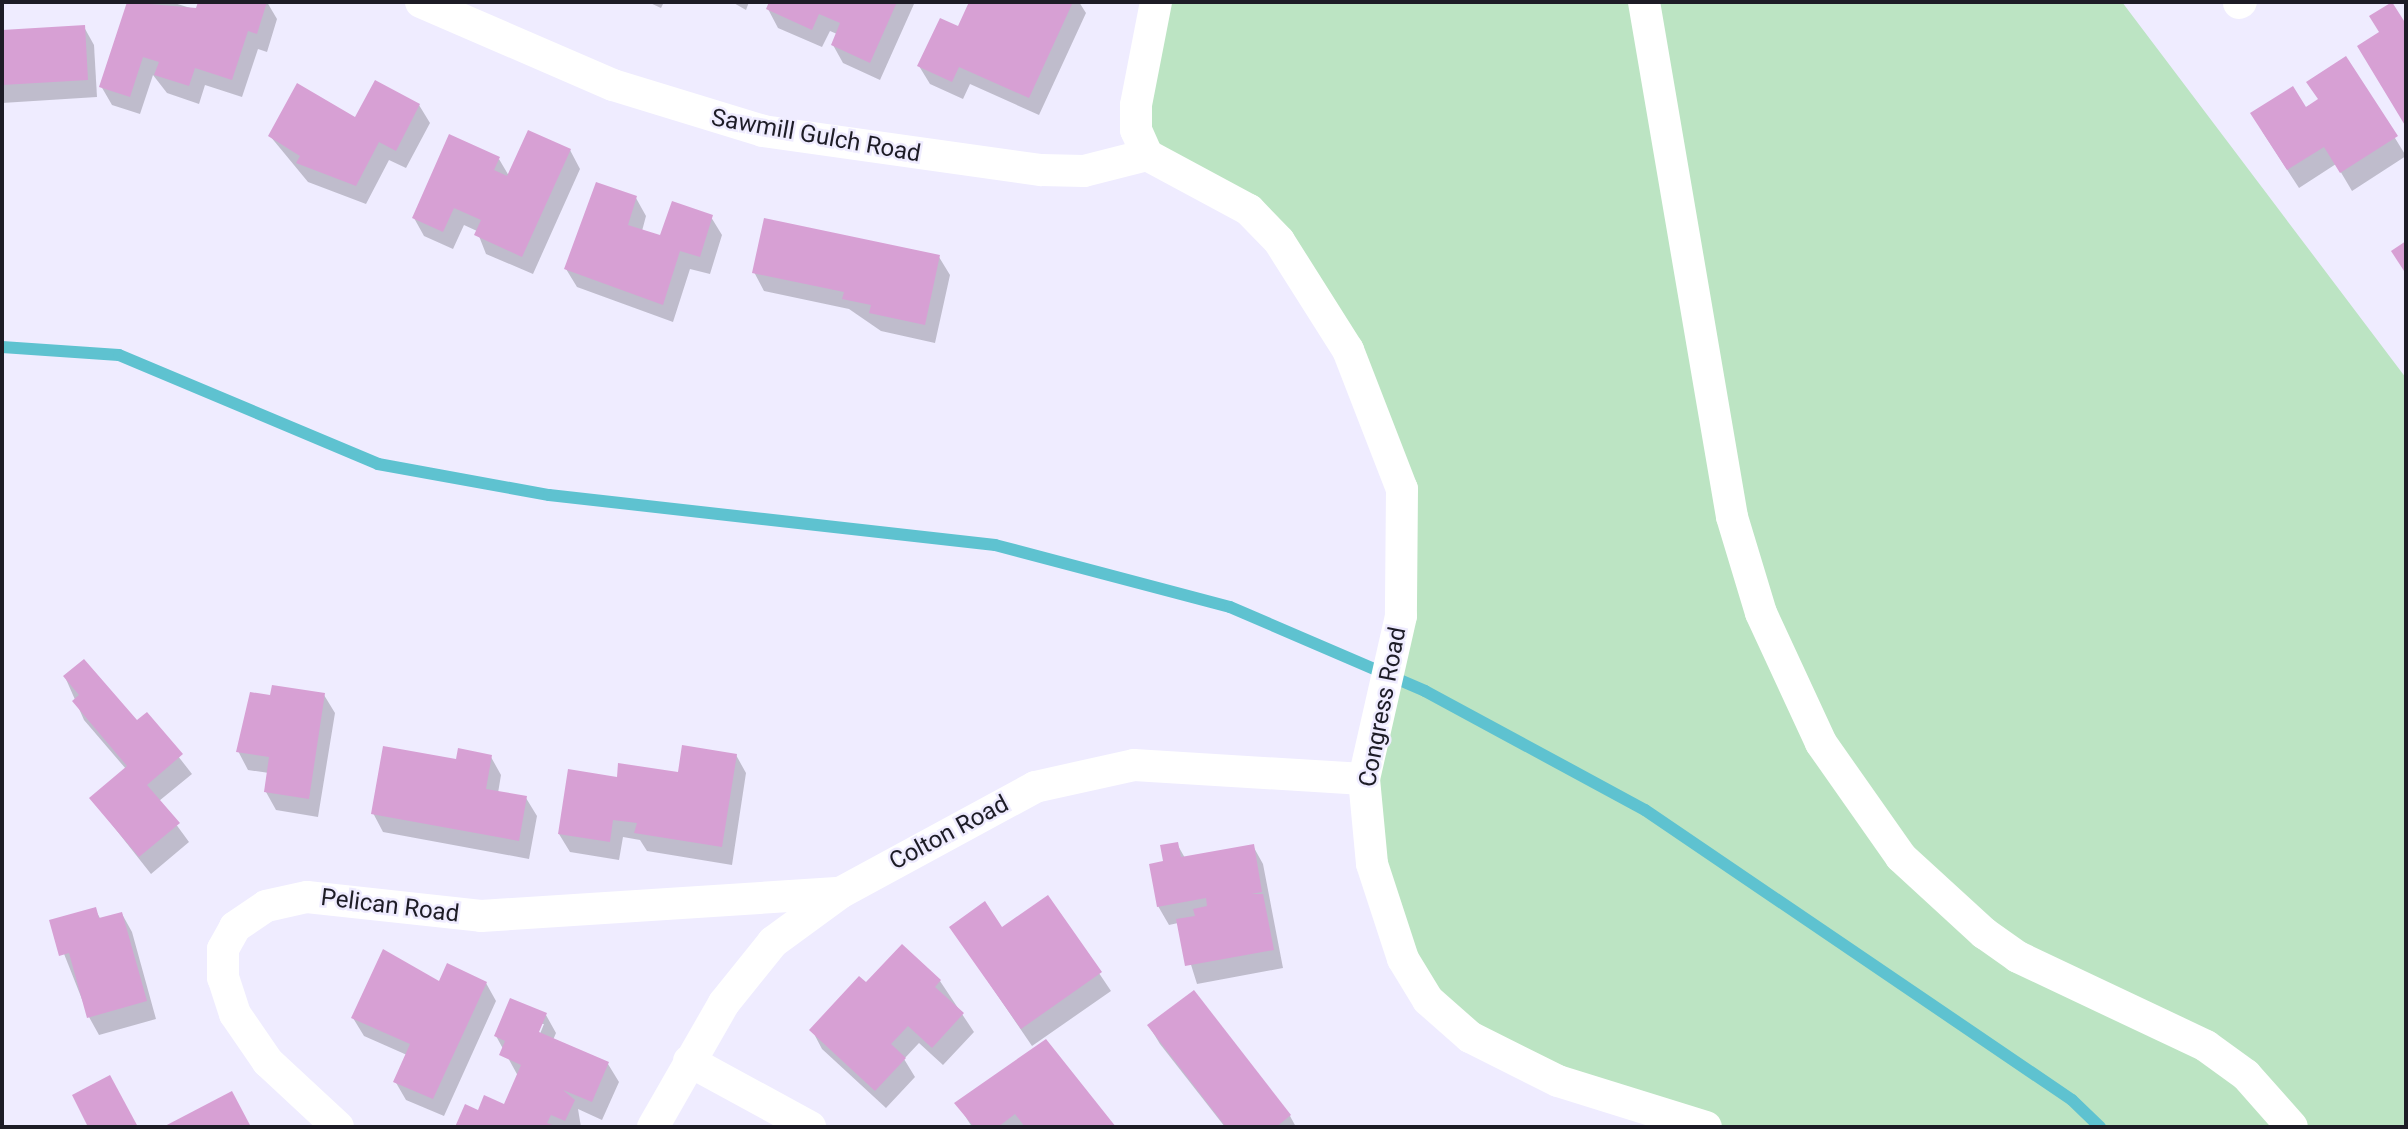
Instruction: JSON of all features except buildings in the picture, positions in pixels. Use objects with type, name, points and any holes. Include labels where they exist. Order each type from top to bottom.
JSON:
[{"type":"street","name":"Sawmill Gulch Road","points":[[421,2],[613,85],[763,131],[1041,170],[1084,171],[1147,155]]},
{"type":"street","points":[[1644,2],[1732,517],[1761,613],[1821,743],[1901,857],[1984,933],[2018,957],[2206,1046],[2246,1075],[2292,1127]]},
{"type":"street","points":[[1147,155],[1136,117],[1152,15]]},
{"type":"street","name":"Congress Road","points":[[1147,155],[1249,210],[1308,281],[1348,350],[1402,489],[1401,616],[1364,779],[1372,864],[1387,918],[1428,1000],[1469,1037],[1558,1081],[1706,1127]]},
{"type":"street","name":"Colton Road","points":[[653,1127],[724,1003],[773,943],[841,893],[1002,803],[1083,773],[1134,765],[1364,779]]},
{"type":"street","name":"Pelican Road","points":[[338,1127],[268,1062],[235,1014],[223,978],[223,949],[235,927],[266,906],[307,897],[481,916],[841,893]]},
{"type":"street","points":[[689,1061],[810,1127]]},
{"type":"green space","points":[[1156,2],[2122,2],[2406,378],[2406,1127],[1706,1127],[1605,1095],[1428,1000],[1372,864],[1402,489],[1279,241],[1176,175],[1136,105]]},
{"type":"waterway","points":[[2,347],[119,355],[378,464],[549,495],[995,545],[1230,607],[1425,691],[1645,810],[2072,1100],[2100,1127]]}]
